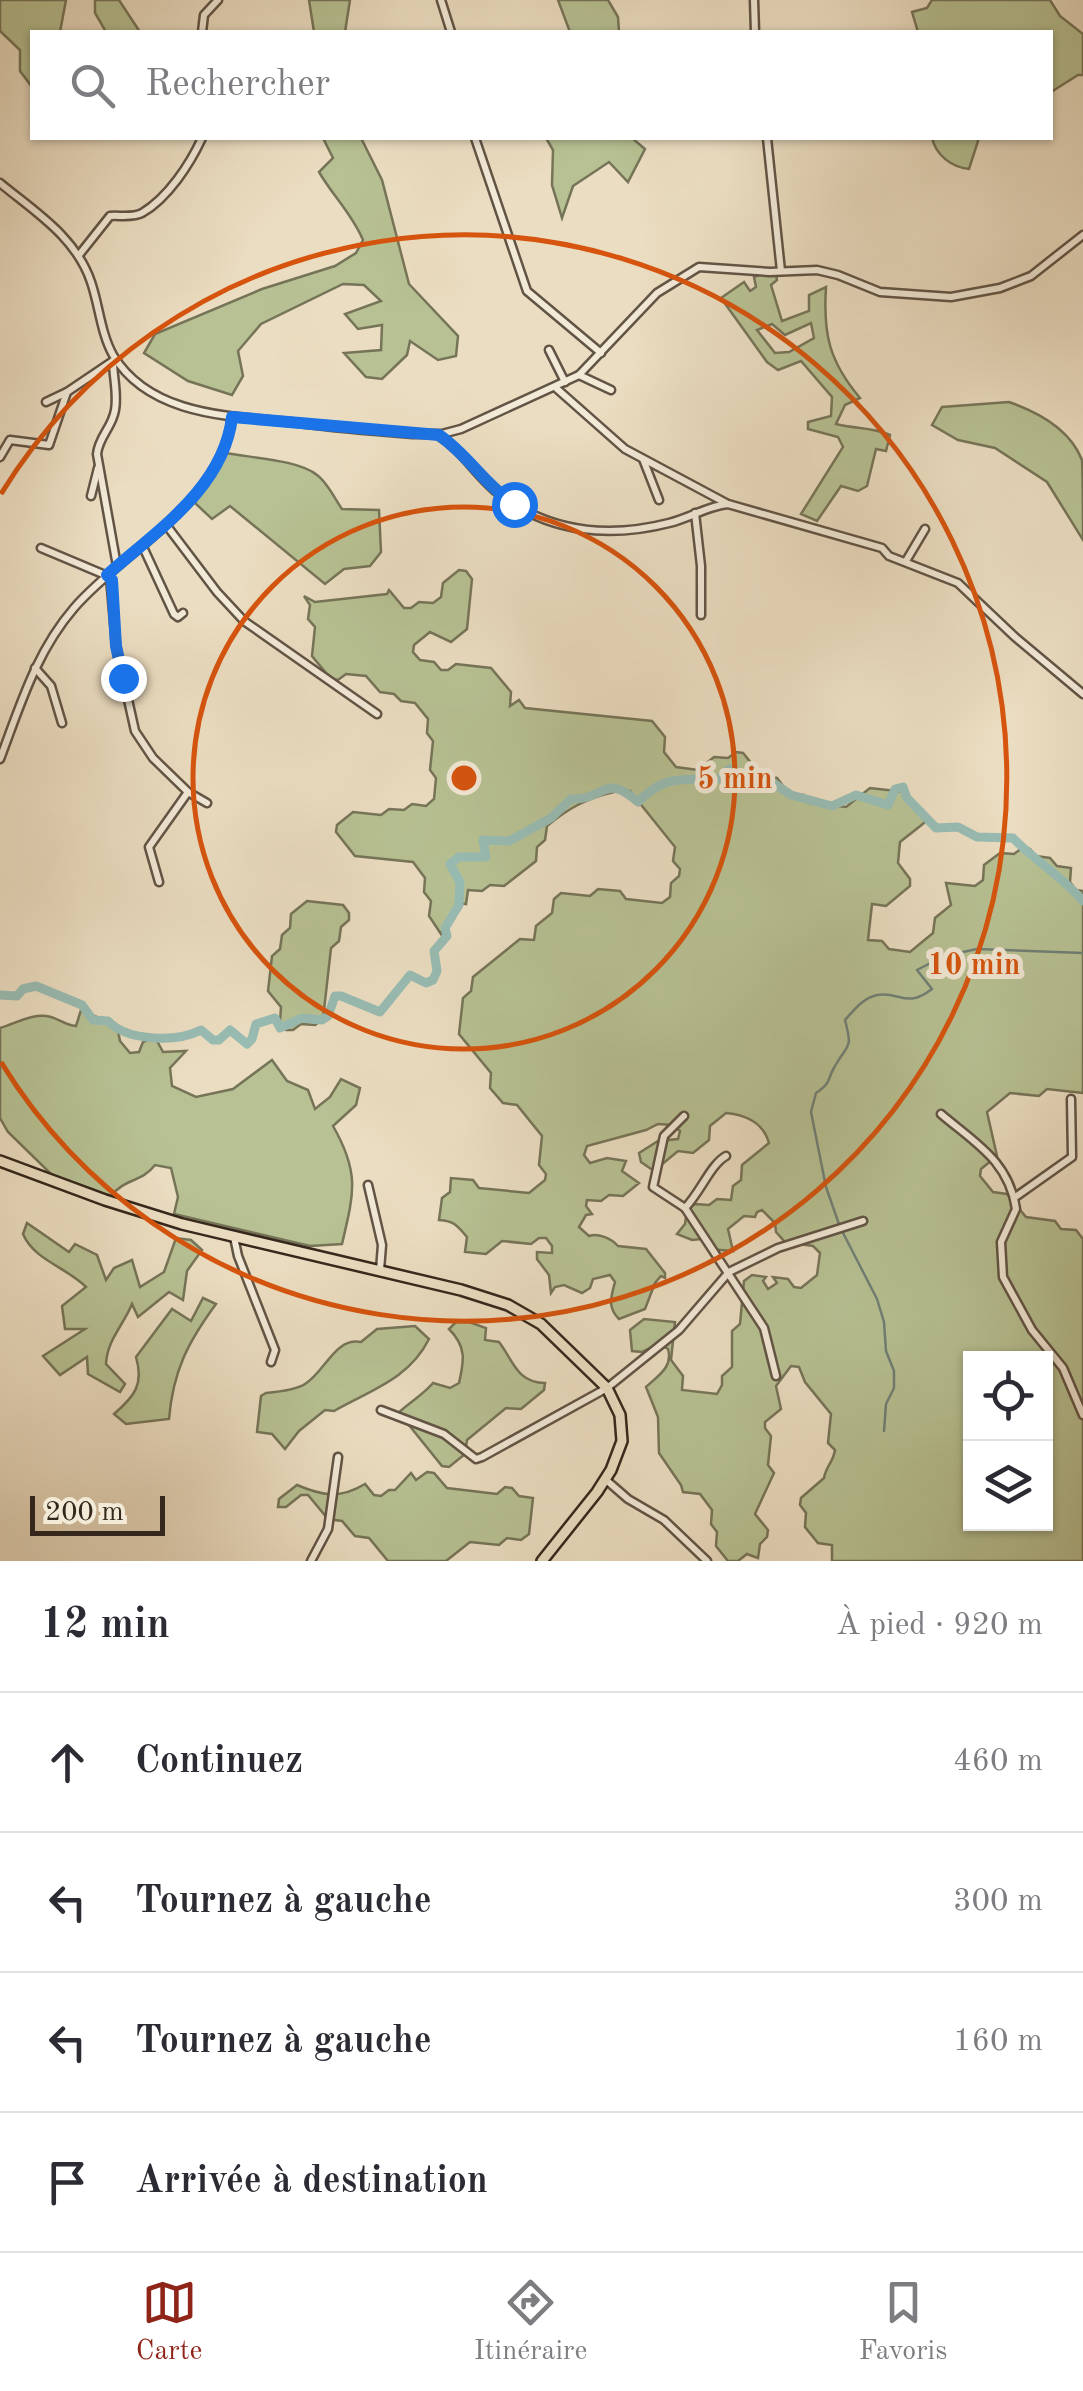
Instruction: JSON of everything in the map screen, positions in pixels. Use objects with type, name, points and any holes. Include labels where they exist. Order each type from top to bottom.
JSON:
[{"type":"main road","points":[[0,1161],[146,1213],[442,1285],[518,1310],[557,1337],[607,1388],[620,1415],[622,1440],[605,1479],[542,1561]]},
{"type":"street","points":[[202,30],[204,15],[218,0]]},
{"type":"street","points":[[441,0],[450,30]]},
{"type":"street","points":[[754,0],[755,30]]},
{"type":"street","points":[[79,255],[110,216],[141,214],[168,188],[201,140]]},
{"type":"street","points":[[476,140],[526,291],[601,353]]},
{"type":"street","points":[[767,140],[780,271]]},
{"type":"street","points":[[0,183],[55,228],[79,255],[89,276],[114,360],[115,410],[98,443],[98,466],[117,566]]},
{"type":"street","points":[[1068,248],[1083,235]]},
{"type":"street","points":[[432,435],[461,429],[579,375],[648,300],[692,268],[817,270],[880,292],[951,297],[1024,279],[1074,244],[1083,246]]},
{"type":"street","points":[[548,350],[565,382]]},
{"type":"street","points":[[46,402],[114,360]]},
{"type":"street","points":[[114,360],[145,387],[169,401],[232,417],[432,435],[450,442],[499,494],[535,515],[575,530],[625,531],[672,523],[728,504]]},
{"type":"street","points":[[579,375],[611,390]]},
{"type":"street","points":[[555,387],[625,449],[728,504],[882,548],[890,556],[958,583],[1083,694]]},
{"type":"street","points":[[0,457],[10,440],[49,445],[67,392]]},
{"type":"street","points":[[0,760],[35,668],[63,622],[107,575],[167,526],[211,469],[227,440],[232,417]]},
{"type":"street","points":[[643,458],[660,500]]},
{"type":"street","points":[[92,496],[98,466]]},
{"type":"street","points":[[695,513],[701,616]]},
{"type":"street","points":[[167,526],[244,621],[377,714]]},
{"type":"street","points":[[906,561],[925,529]]},
{"type":"street","points":[[142,547],[174,614],[183,614]]},
{"type":"street","points":[[41,548],[107,575],[112,584],[116,646],[135,731],[153,758],[188,792],[207,804]]},
{"type":"street","points":[[35,668],[51,686],[62,723]]},
{"type":"street","points":[[158,882],[149,846],[188,792]]},
{"type":"street","points":[[1014,1198],[1072,1158],[1071,1099]]},
{"type":"street","points":[[941,1114],[1000,1164],[1016,1209],[1001,1242],[1003,1277],[1032,1330],[1063,1368],[1083,1415]]},
{"type":"street","points":[[684,1116],[664,1136],[654,1187],[686,1208],[729,1272],[767,1336],[776,1376]]},
{"type":"street","points":[[686,1208],[705,1184],[714,1163],[726,1156]]},
{"type":"street","points":[[368,1185],[382,1245],[380,1270]]},
{"type":"street","points":[[381,1410],[444,1434],[476,1459],[607,1388],[679,1330],[729,1272],[778,1248],[863,1220]]},
{"type":"street","points":[[234,1234],[238,1256],[275,1350],[271,1362]]},
{"type":"street","points":[[310,1561],[328,1529],[338,1456]]},
{"type":"street","points":[[605,1479],[628,1499],[664,1520],[707,1561]]},
{"type":"green space","points":[[0,0],[66,0],[60,30],[30,30],[30,84],[20,71],[20,50],[0,31]]},
{"type":"green space","points":[[95,0],[119,0],[139,30],[105,30],[95,13]]},
{"type":"green space","points":[[309,0],[350,0],[345,30],[314,30]]},
{"type":"green space","points":[[558,0],[608,0],[618,17],[619,30],[569,30]]},
{"type":"green space","points":[[932,0],[1050,0],[1060,16],[1083,34],[1083,75],[1053,91],[1053,30],[917,30],[912,12],[927,8]]},
{"type":"green space","points":[[324,140],[362,140],[382,180],[409,284],[458,336],[456,356],[438,360],[410,341],[407,355],[382,379],[366,377],[344,353],[381,350],[382,325],[358,329],[345,314],[381,301],[364,285],[343,284],[261,324],[238,351],[243,376],[232,395],[188,381],[144,353],[155,334],[262,289],[335,266],[356,253],[363,240],[319,172],[333,158]]},
{"type":"green space","points":[[547,140],[634,140],[645,149],[628,182],[609,162],[573,186],[562,218],[552,185],[553,150]]},
{"type":"green space","points":[[933,140],[978,140],[969,169],[956,166],[937,150]]},
{"type":"green space","points":[[775,269],[777,280],[771,285],[782,321],[809,311],[809,295],[826,287],[830,346],[841,372],[860,398],[845,405],[836,424],[890,435],[886,451],[876,449],[867,486],[858,491],[841,486],[817,521],[801,514],[843,447],[838,437],[808,429],[808,422],[831,416],[832,397],[801,361],[778,370],[767,362],[721,298],[744,282],[750,291],[756,287],[754,277]],"holes":[[[811,323],[814,338],[789,352],[775,353],[757,330],[772,324],[785,335]]]},
{"type":"green space","points":[[1009,402],[1052,423],[1077,449],[1082,460],[1083,540],[1047,482],[995,448],[958,440],[932,425],[942,407]]},
{"type":"green space","points":[[221,452],[298,466],[321,478],[342,509],[379,510],[381,552],[370,566],[344,569],[325,584],[230,506],[212,519],[195,503]]},
{"type":"green space","points":[[459,570],[466,571],[472,579],[467,629],[451,642],[430,632],[414,645],[413,652],[441,670],[456,664],[491,668],[511,692],[510,706],[519,700],[525,708],[652,721],[665,737],[664,752],[676,767],[698,770],[714,757],[743,753],[762,776],[777,778],[789,794],[804,795],[810,803],[846,807],[870,788],[905,792],[925,816],[924,823],[900,842],[898,863],[910,879],[910,886],[886,906],[872,904],[868,940],[910,952],[933,933],[935,918],[951,905],[946,883],[975,886],[983,880],[984,865],[1000,853],[1030,849],[1036,856],[1050,858],[1057,866],[1071,868],[1070,882],[1076,890],[1083,891],[1083,1093],[1047,1089],[1039,1096],[1010,1093],[987,1112],[997,1156],[981,1169],[980,1176],[993,1192],[1007,1194],[1026,1217],[1055,1221],[1061,1229],[1076,1230],[1083,1239],[1083,1561],[832,1561],[832,1545],[818,1543],[805,1527],[806,1513],[800,1505],[801,1498],[824,1478],[834,1454],[828,1443],[831,1414],[805,1382],[799,1367],[791,1366],[776,1386],[781,1409],[765,1422],[771,1436],[768,1465],[774,1473],[755,1514],[768,1530],[767,1537],[760,1544],[758,1558],[747,1554],[738,1561],[728,1561],[716,1546],[712,1510],[700,1494],[683,1492],[659,1453],[658,1417],[646,1387],[667,1366],[668,1349],[659,1344],[642,1352],[632,1351],[630,1330],[644,1319],[675,1322],[671,1360],[683,1376],[682,1390],[717,1394],[722,1376],[732,1367],[732,1331],[740,1324],[744,1281],[752,1275],[766,1277],[763,1281],[768,1289],[777,1283],[773,1277],[788,1279],[794,1287],[801,1288],[817,1275],[820,1253],[813,1246],[785,1242],[762,1210],[755,1217],[744,1216],[728,1229],[733,1251],[708,1249],[701,1239],[677,1234],[685,1224],[687,1210],[695,1204],[731,1200],[733,1186],[741,1180],[742,1165],[769,1143],[753,1121],[726,1113],[710,1126],[709,1140],[693,1153],[678,1151],[654,1171],[641,1162],[639,1153],[658,1141],[678,1139],[680,1131],[673,1125],[658,1124],[587,1146],[584,1155],[590,1163],[607,1158],[626,1161],[622,1171],[639,1183],[623,1196],[587,1200],[592,1214],[586,1215],[579,1227],[589,1236],[604,1237],[618,1246],[646,1249],[665,1273],[665,1278],[661,1276],[655,1283],[645,1309],[619,1319],[611,1306],[615,1282],[610,1275],[593,1279],[590,1288],[582,1293],[564,1285],[555,1287],[551,1293],[549,1275],[537,1259],[537,1252],[552,1253],[546,1238],[531,1244],[502,1241],[486,1254],[465,1252],[467,1237],[455,1224],[439,1220],[442,1198],[450,1192],[451,1178],[473,1180],[479,1188],[529,1193],[545,1180],[546,1174],[539,1165],[542,1136],[517,1105],[503,1103],[490,1088],[491,1073],[459,1034],[463,998],[471,991],[473,977],[520,939],[534,940],[536,926],[552,913],[554,899],[561,893],[590,896],[598,889],[620,891],[626,899],[662,903],[670,897],[671,883],[680,869],[673,861],[675,847],[630,791],[612,789],[614,792],[579,804],[547,826],[545,840],[537,847],[536,861],[504,886],[468,890],[466,904],[458,903],[441,934],[429,916],[431,901],[424,892],[425,878],[413,862],[355,856],[336,832],[337,825],[353,812],[381,815],[412,804],[426,806],[434,799],[436,778],[430,770],[433,741],[427,733],[428,719],[415,703],[380,692],[366,676],[346,674],[338,680],[331,679],[312,656],[315,627],[308,619],[310,605],[304,596],[315,602],[387,594],[389,590],[404,608],[419,602],[433,603],[441,597],[443,583]]},
{"type":"green space","points":[[307,901],[343,905],[349,920],[331,948],[323,1019],[315,1025],[301,1024],[286,1030],[280,1022],[281,1007],[268,991],[272,956],[290,928],[291,914]]},
{"type":"green space","points":[[81,1010],[117,1026],[120,1041],[130,1053],[139,1052],[143,1042],[155,1037],[163,1052],[186,1051],[170,1068],[172,1086],[196,1097],[233,1089],[272,1060],[287,1081],[308,1090],[315,1109],[330,1097],[341,1079],[360,1088],[356,1105],[333,1126],[347,1157],[352,1184],[342,1244],[310,1246],[174,1214],[178,1197],[171,1168],[155,1165],[111,1196],[52,1175],[8,1132],[0,1118],[0,1028],[38,1016],[76,1026]]},
{"type":"green space","points":[[27,1223],[69,1252],[75,1244],[97,1255],[106,1280],[114,1268],[132,1260],[140,1287],[164,1272],[176,1238],[191,1240],[202,1250],[187,1271],[183,1300],[169,1292],[138,1317],[132,1304],[107,1355],[106,1364],[125,1384],[120,1392],[88,1374],[87,1357],[60,1375],[43,1356],[85,1329],[65,1329],[62,1306],[86,1287],[28,1243],[23,1234]]},
{"type":"green space","points":[[203,1298],[216,1304],[184,1358],[174,1386],[169,1419],[126,1424],[114,1414],[136,1389],[136,1357],[172,1309],[191,1321]]},
{"type":"green space","points":[[456,1322],[486,1328],[485,1340],[499,1342],[522,1375],[545,1383],[544,1390],[521,1409],[506,1408],[467,1440],[465,1454],[449,1467],[442,1466],[404,1419],[393,1418],[433,1383],[450,1388],[459,1383],[463,1354],[449,1329]]},
{"type":"green space","points":[[415,1326],[429,1339],[400,1374],[334,1411],[325,1410],[299,1431],[285,1449],[272,1434],[257,1432],[261,1396],[305,1384],[337,1350],[361,1342],[377,1329]]},
{"type":"green space","points":[[427,1472],[434,1473],[447,1488],[497,1494],[505,1487],[519,1496],[533,1498],[529,1534],[521,1540],[507,1538],[499,1545],[470,1542],[446,1561],[388,1561],[369,1538],[355,1536],[342,1521],[328,1519],[308,1495],[278,1507],[279,1499],[297,1485],[331,1494],[365,1484],[374,1495],[381,1496],[395,1490],[411,1473],[416,1480]]},
{"type":"waterway","points":[[0,995],[17,996],[23,989],[36,986],[82,1005],[93,1020],[108,1021],[128,1033],[167,1038],[201,1030],[219,1040],[230,1030],[247,1044],[256,1024],[275,1018],[280,1028],[302,1018],[322,1020],[328,1016],[335,996],[380,1012],[410,975],[426,983],[433,980],[437,971],[434,951],[447,936],[445,928],[459,905],[460,882],[450,864],[459,857],[486,857],[483,840],[509,841],[551,818],[571,799],[611,788],[638,802],[657,786],[719,779],[729,769],[735,774],[760,774],[791,795],[832,806],[856,795],[888,805],[895,789],[903,787],[907,798],[936,828],[958,827],[977,837],[1013,838],[1083,901]]},
{"type":"waterway","points":[[884,1431],[886,1404],[894,1388],[884,1322],[826,1187],[811,1112],[816,1093],[827,1083],[848,1046],[845,1020],[872,997],[885,994],[909,999],[923,995],[932,989],[917,970],[944,956],[977,949],[1083,953]]},
{"type":"route","points":[[123,678],[116,646],[112,580],[107,575],[177,516],[224,445],[232,417],[439,435],[514,504]]}]
